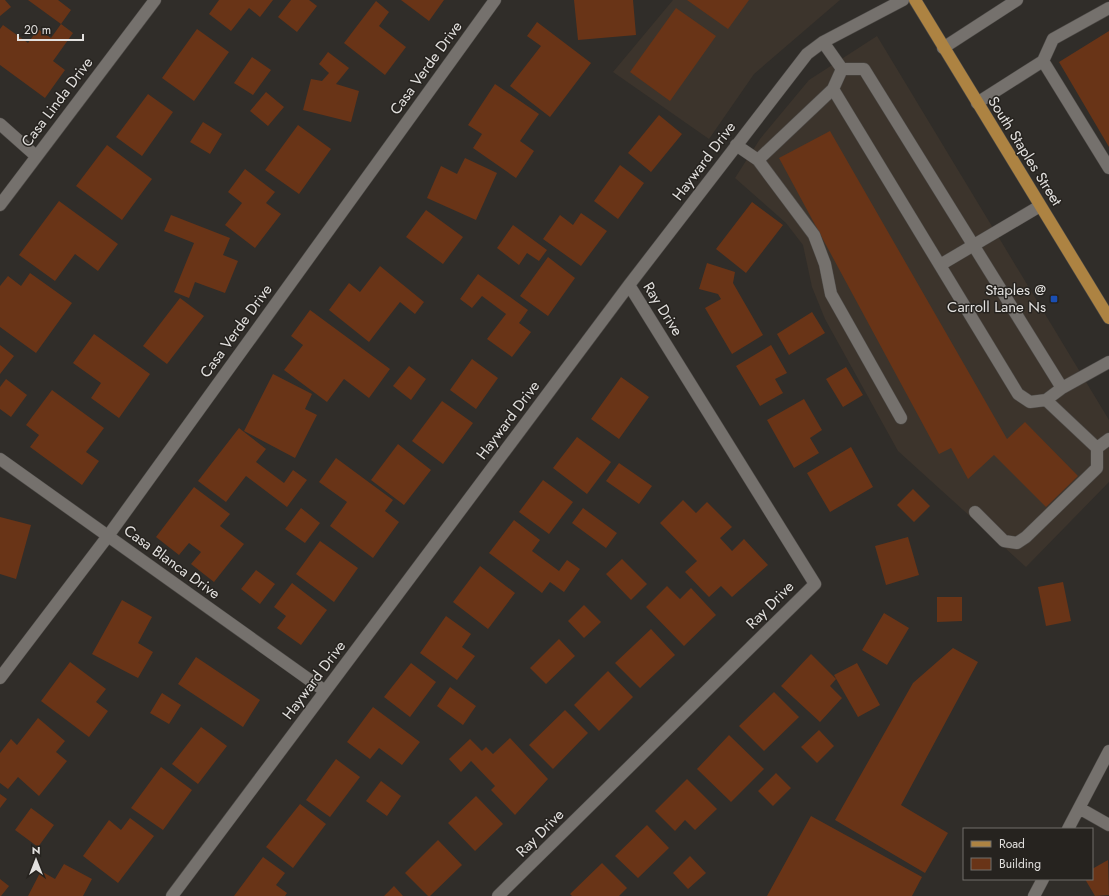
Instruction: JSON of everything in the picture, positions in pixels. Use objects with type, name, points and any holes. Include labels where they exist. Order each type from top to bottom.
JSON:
[{"type":"main road","name":"South Staples Street","points":[[915,0],[1109,318]]},
{"type":"street","name":"Casa Linda Drive","points":[[0,205],[155,0]]},
{"type":"street","name":"Casa Verde Drive","points":[[0,678],[108,536],[495,0]]},
{"type":"street","name":"Hayward Drive","points":[[172,896],[629,285],[807,54],[823,42],[903,0]]},
{"type":"street","points":[[943,48],[1017,0]]},
{"type":"street","points":[[977,103],[1043,61],[1053,39],[1109,8]]},
{"type":"street","points":[[823,42],[842,69]]},
{"type":"street","points":[[1043,61],[1109,168]]},
{"type":"street","points":[[842,69],[864,68],[1062,388]]},
{"type":"street","points":[[758,160],[833,89],[842,69]]},
{"type":"street","points":[[833,89],[1018,394],[1030,402],[1046,400],[1062,388],[1109,362]]},
{"type":"street","points":[[0,124],[36,156]]},
{"type":"street","points":[[736,145],[758,160],[814,236],[826,264],[831,294],[901,418]]},
{"type":"street","points":[[940,265],[1040,206]]},
{"type":"street","name":"Ray Drive","points":[[498,896],[815,584],[629,285]]},
{"type":"street","points":[[975,512],[1004,541],[1017,543],[1026,537],[1097,468],[1097,448],[1046,400]]},
{"type":"street","points":[[1097,448],[1109,439]]},
{"type":"street","name":"Casa Blanca Drive","points":[[0,459],[325,691]]},
{"type":"street","points":[[1069,828],[1109,752]]},
{"type":"street","points":[[1079,808],[1109,825]]},
{"type":"street","points":[[1034,896],[1042,880]]},
{"type":"shaded area","points":[[673,0],[840,0],[754,74],[709,139],[613,72]]},
{"type":"shaded area","points":[[877,36],[1109,420],[1109,482],[1026,567],[898,451],[825,319],[812,287],[803,245],[786,223],[735,178],[760,139],[809,80]]},
{"type":"building","points":[[0,0],[5,0],[11,7],[0,16]]},
{"type":"building","points":[[28,0],[58,0],[71,10],[61,24]]},
{"type":"building","points":[[219,0],[273,0],[260,17],[249,8],[231,31],[209,14]]},
{"type":"building","points":[[291,0],[309,0],[317,6],[297,32],[278,17]]},
{"type":"building","points":[[401,0],[444,0],[429,21]]},
{"type":"building","points":[[574,0],[633,0],[636,35],[578,40]]},
{"type":"building","points":[[687,0],[749,0],[728,29]]},
{"type":"building","points":[[376,1],[389,12],[379,26],[406,47],[385,75],[344,43]]},
{"type":"building","points":[[676,8],[716,36],[670,101],[630,72]]},
{"type":"building","points":[[537,22],[591,63],[550,117],[510,86],[541,46],[527,36]]},
{"type":"building","points":[[61,24],[73,33],[53,61],[65,70],[45,98],[0,65],[0,29],[3,25],[28,43],[38,29],[51,38]]},
{"type":"building","points":[[197,29],[229,52],[194,101],[162,78]]},
{"type":"building","points":[[1109,31],[1109,147],[1059,62]]},
{"type":"building","points":[[328,52],[349,68],[336,84],[359,91],[351,122],[303,110],[311,79],[322,81],[329,73],[319,64]]},
{"type":"building","points":[[252,57],[271,70],[253,95],[234,83]]},
{"type":"building","points":[[495,84],[539,114],[520,141],[534,151],[516,178],[473,148],[482,134],[468,125]]},
{"type":"building","points":[[266,92],[284,107],[268,126],[250,111]]},
{"type":"building","points":[[148,94],[173,112],[142,156],[116,137]]},
{"type":"building","points":[[659,115],[682,134],[651,172],[628,153]]},
{"type":"building","points":[[203,122],[222,134],[210,154],[190,142]]},
{"type":"building","points":[[298,125],[331,149],[299,194],[265,170]]},
{"type":"building","points":[[830,131],[1007,439],[1025,422],[1078,476],[1046,507],[994,455],[968,479],[951,448],[939,454],[779,158]]},
{"type":"building","points":[[107,145],[152,179],[122,220],[76,186]]},
{"type":"building","points":[[465,158],[497,173],[476,220],[427,198],[441,166],[457,174]]},
{"type":"building","points":[[620,165],[644,183],[618,219],[594,201]]},
{"type":"building","points":[[245,169],[275,192],[266,203],[281,214],[255,248],[225,225],[242,203],[228,192]]},
{"type":"building","points":[[59,201],[118,244],[98,271],[75,254],[55,281],[19,255]]},
{"type":"building","points":[[752,202],[783,225],[746,273],[716,249]]},
{"type":"building","points":[[426,210],[463,237],[443,264],[406,237]]},
{"type":"building","points":[[581,213],[607,231],[581,266],[543,239],[560,215],[573,225]]},
{"type":"building","points":[[171,215],[230,238],[223,255],[238,261],[225,293],[195,282],[189,298],[174,292],[194,243],[164,231]]},
{"type":"building","points":[[513,225],[547,250],[539,261],[527,253],[519,265],[497,248]]},
{"type":"building","points":[[548,257],[575,278],[548,316],[520,296]]},
{"type":"building","points":[[707,263],[735,272],[733,283],[763,335],[732,354],[705,308],[721,299],[718,294],[699,289]]},
{"type":"building","points":[[380,266],[424,302],[415,314],[400,302],[369,342],[329,310],[349,283],[360,292]]},
{"type":"building","points":[[30,273],[72,303],[36,353],[0,327],[0,286],[8,276],[21,286]]},
{"type":"building","points":[[478,274],[528,310],[519,323],[531,332],[512,357],[487,339],[506,314],[482,296],[472,308],[460,299]]},
{"type":"building","points":[[180,298],[204,316],[167,364],[143,346]]},
{"type":"building","points":[[310,310],[390,369],[369,398],[344,379],[327,402],[284,370],[303,345],[291,336]]},
{"type":"building","points":[[812,312],[825,333],[789,355],[777,334]]},
{"type":"building","points":[[94,334],[150,374],[119,418],[91,398],[101,383],[73,363]]},
{"type":"building","points":[[0,345],[14,356],[0,374]]},
{"type":"building","points":[[771,345],[787,373],[775,379],[783,393],[760,406],[736,366]]},
{"type":"building","points":[[472,359],[498,378],[476,409],[450,390]]},
{"type":"building","points":[[409,366],[426,379],[411,400],[393,386]]},
{"type":"building","points":[[846,367],[863,395],[843,407],[826,379]]},
{"type":"building","points":[[273,374],[312,394],[305,409],[317,415],[295,458],[244,431]]},
{"type":"building","points":[[621,377],[649,397],[619,439],[591,419]]},
{"type":"building","points":[[6,379],[27,395],[11,417],[0,409],[0,387]]},
{"type":"building","points":[[52,390],[104,428],[86,452],[99,461],[82,485],[30,447],[39,435],[26,425]]},
{"type":"building","points":[[804,399],[822,430],[810,438],[819,453],[794,468],[767,420]]},
{"type":"building","points":[[442,401],[473,423],[443,464],[412,441]]},
{"type":"building","points":[[239,428],[266,449],[256,462],[284,483],[293,470],[307,480],[287,507],[246,476],[226,502],[198,481]]},
{"type":"building","points":[[577,437],[611,462],[587,494],[553,468]]},
{"type":"building","points":[[398,444],[431,470],[404,505],[371,480]]},
{"type":"building","points":[[851,447],[873,487],[830,512],[807,473]]},
{"type":"building","points":[[336,458],[393,500],[385,511],[399,522],[373,558],[330,526],[347,502],[319,482]]},
{"type":"building","points":[[619,463],[652,486],[639,504],[606,481]]},
{"type":"building","points":[[543,480],[573,502],[549,534],[519,512]]},
{"type":"building","points":[[194,487],[230,514],[220,526],[244,544],[214,582],[191,564],[201,552],[189,543],[179,555],[156,537]]},
{"type":"building","points":[[913,489],[930,506],[914,522],[897,505]]},
{"type":"building","points":[[683,500],[696,513],[707,502],[732,527],[720,538],[732,551],[744,539],[768,565],[732,597],[721,586],[709,597],[685,572],[697,561],[660,523]]},
{"type":"building","points":[[301,508],[320,523],[305,543],[285,529]]},
{"type":"building","points":[[583,508],[617,533],[606,548],[572,523]]},
{"type":"building","points":[[0,517],[31,525],[16,579],[0,574]]},
{"type":"building","points":[[514,520],[540,540],[532,551],[559,571],[567,560],[580,569],[564,592],[550,582],[542,593],[489,553]]},
{"type":"building","points":[[908,537],[919,575],[886,585],[875,546]]},
{"type":"building","points":[[320,541],[358,568],[334,602],[296,574]]},
{"type":"building","points":[[622,559],[647,584],[631,600],[606,574]]},
{"type":"building","points":[[480,566],[515,593],[488,629],[453,602]]},
{"type":"building","points":[[256,570],[275,584],[260,604],[241,589]]},
{"type":"building","points":[[1063,582],[1071,621],[1046,626],[1038,587]]},
{"type":"building","points":[[292,583],[327,610],[301,645],[277,628],[286,616],[274,607]]},
{"type":"building","points":[[667,586],[680,599],[691,588],[716,615],[684,646],[646,607]]},
{"type":"building","points":[[937,597],[962,597],[962,621],[937,622]]},
{"type":"building","points":[[122,600],[152,617],[138,643],[153,652],[138,678],[92,654]]},
{"type":"building","points":[[584,605],[601,622],[584,638],[568,621]]},
{"type":"building","points":[[884,613],[909,628],[887,665],[862,650]]},
{"type":"building","points":[[446,616],[471,634],[462,647],[475,656],[457,680],[420,653]]},
{"type":"building","points":[[651,629],[675,655],[640,688],[615,663]]},
{"type":"building","points":[[559,639],[575,656],[546,684],[530,668]]},
{"type":"building","points":[[953,648],[978,662],[901,805],[948,833],[925,873],[835,820],[913,683]]},
{"type":"building","points":[[811,654],[836,679],[830,686],[842,698],[820,722],[781,686]]},
{"type":"building","points":[[196,657],[260,700],[243,727],[178,684]]},
{"type":"building","points":[[70,662],[106,689],[96,702],[108,711],[89,737],[41,701]]},
{"type":"building","points":[[411,663],[436,682],[410,717],[384,697]]},
{"type":"building","points":[[857,663],[880,705],[858,717],[834,675]]},
{"type":"building","points":[[608,671],[633,697],[599,731],[574,705]]},
{"type":"building","points":[[450,687],[476,706],[463,725],[437,706]]},
{"type":"building","points":[[774,692],[799,717],[764,751],[739,726]]},
{"type":"building","points":[[162,693],[181,705],[169,724],[150,713]]},
{"type":"building","points":[[373,707],[420,742],[402,765],[379,748],[370,759],[347,742]]},
{"type":"building","points":[[565,710],[588,733],[553,769],[529,745]]},
{"type":"building","points":[[38,718],[65,741],[56,752],[67,761],[39,796],[18,777],[8,789],[0,783],[0,753],[11,739],[17,745]]},
{"type":"building","points":[[201,727],[227,746],[198,784],[172,764]]},
{"type":"building","points":[[819,730],[834,746],[817,763],[801,747]]},
{"type":"building","points":[[729,735],[764,769],[731,802],[697,769]]},
{"type":"building","points":[[510,738],[548,779],[515,815],[491,790],[495,786],[471,761],[461,772],[449,759],[470,739],[482,751],[486,747],[493,754]]},
{"type":"building","points":[[336,759],[360,777],[330,817],[306,800]]},
{"type":"building","points":[[161,767],[192,790],[163,830],[131,808]]},
{"type":"building","points":[[776,773],[791,788],[773,806],[758,791]]},
{"type":"building","points":[[687,779],[717,809],[695,830],[685,820],[675,831],[655,811]]},
{"type":"building","points":[[381,781],[401,796],[387,816],[366,801]]},
{"type":"building","points":[[0,794],[7,799],[0,808]]},
{"type":"building","points":[[476,796],[503,824],[475,851],[448,823]]},
{"type":"building","points":[[300,804],[326,824],[293,868],[266,847]]},
{"type":"building","points":[[31,808],[54,825],[38,847],[15,830]]},
{"type":"building","points":[[811,816],[922,877],[912,896],[767,896]]},
{"type":"building","points":[[130,818],[154,836],[118,883],[83,856],[109,820],[121,830]]},
{"type":"building","points":[[647,825],[669,848],[638,878],[615,856]]},
{"type":"building","points":[[438,840],[462,865],[430,896],[428,896],[405,873]]},
{"type":"building","points":[[690,856],[706,873],[688,889],[673,873]]},
{"type":"building","points":[[263,857],[285,873],[276,885],[287,893],[285,896],[234,896]]},
{"type":"building","points":[[1108,860],[1109,895],[1095,896],[1086,880],[1093,880],[1093,868]]},
{"type":"building","points":[[602,863],[627,888],[619,896],[572,896],[570,894]]},
{"type":"building","points":[[64,864],[92,879],[83,896],[28,896],[41,871],[55,879]]},
{"type":"building","points":[[0,879],[9,886],[1,896],[0,896]]},
{"type":"building","points":[[394,886],[403,896],[384,896]]},
{"type":"place","name":"Staples @ Carroll Lane Ns","points":[[1054,299]]}]
